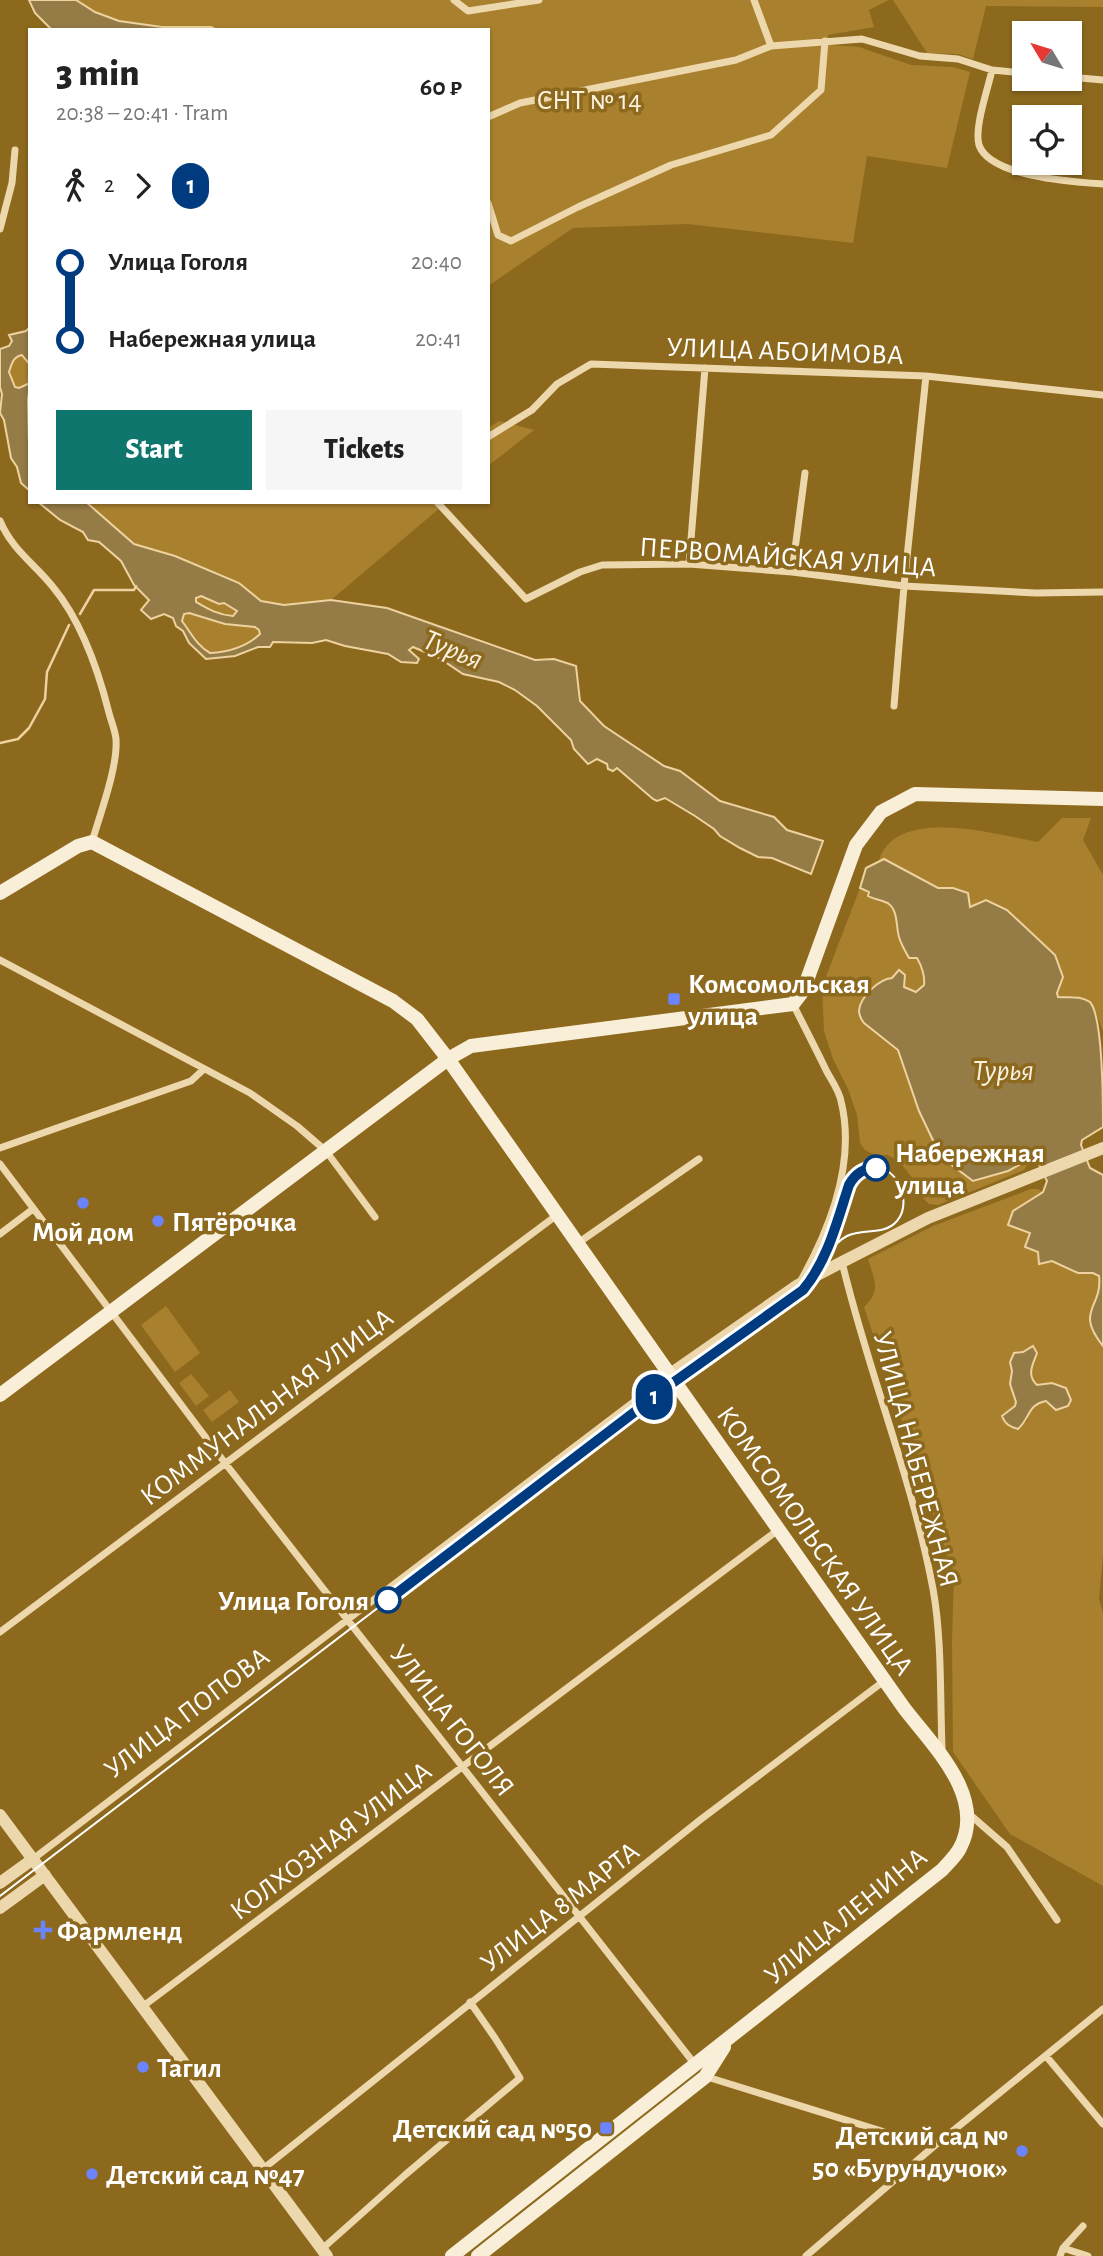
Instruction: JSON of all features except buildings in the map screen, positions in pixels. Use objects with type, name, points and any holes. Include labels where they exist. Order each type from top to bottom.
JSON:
[{"type":"main road","points":[[0,1395],[448,1059],[471,1046],[793,1004],[803,991],[856,845],[881,812],[915,794],[1103,799]]},
{"type":"main road","points":[[0,893],[78,846],[92,842]]},
{"type":"main road","name":"КОМСОМОЛЬСКАЯ УЛИЦА","points":[[92,842],[393,1001],[417,1019],[448,1059],[884,1680],[939,1753],[954,1775],[967,1812]]},
{"type":"main road","name":"УЛИЦА ЛЕНИНА","points":[[452,2256],[942,1870],[959,1850],[967,1828],[967,1812]]},
{"type":"main road","name":"УЛИЦА ЛЕНИНА","points":[[478,2256],[705,2077],[728,2039]]},
{"type":"street","points":[[454,0],[468,11],[539,0]]},
{"type":"street","points":[[754,0],[771,47]]},
{"type":"street","points":[[490,116],[520,103],[736,60],[771,47],[825,41],[862,39],[920,56],[958,59],[992,71],[1012,72]]},
{"type":"street","points":[[490,209],[499,235],[511,241],[671,165],[771,135],[821,90],[825,41]]},
{"type":"street","points":[[992,71],[978,128],[979,144],[988,158],[1003,167],[1020,172],[1060,180],[1103,184]]},
{"type":"street","points":[[1082,78],[1103,80]]},
{"type":"street","points":[[0,229],[12,183],[15,150]]},
{"type":"street","name":"УЛИЦА АБОИМОВА","points":[[490,436],[532,410],[557,384],[591,364],[926,376],[1103,395]]},
{"type":"street","points":[[689,564],[705,368]]},
{"type":"street","points":[[894,706],[926,376]]},
{"type":"street","points":[[792,572],[805,473]]},
{"type":"street","name":"ПЕРВОМАЙСКАЯ УЛИЦА","points":[[439,504],[526,599],[580,572],[602,565],[689,564],[792,572],[904,586],[1036,593],[1103,592]]},
{"type":"street","points":[[0,521],[23,557],[62,599],[78,627],[101,679],[116,738],[112,768],[92,842]]},
{"type":"street","points":[[0,960],[250,1093],[297,1126],[326,1151],[375,1217]]},
{"type":"street","points":[[793,1004],[841,1098],[847,1135],[842,1171],[832,1210],[818,1250],[798,1285]]},
{"type":"street","points":[[0,1148],[191,1081],[204,1069]]},
{"type":"street","points":[[669,1375],[798,1285],[928,1218],[1100,1149]]},
{"type":"street","points":[[577,1243],[699,1159]]},
{"type":"street","name":"УЛИЦА ГОГОЛЯ","points":[[0,1164],[225,1463],[705,2077]]},
{"type":"street","points":[[0,1234],[33,1209]]},
{"type":"street","name":"КОММУНАЛЬНАЯ УЛИЦА","points":[[0,1632],[557,1215]]},
{"type":"street","name":"УЛИЦА НАБЕРЕЖНАЯ","points":[[842,1262],[902,1464],[933,1588],[937,1616],[942,1748],[939,1753]]},
{"type":"street","name":"УЛИЦА ПОПОВА","points":[[0,1883],[669,1375]]},
{"type":"street","name":"КОЛХОЗНАЯ УЛИЦА","points":[[142,2007],[778,1530]]},
{"type":"street","name":"УЛИЦА 8 МАРТА","points":[[262,2169],[700,1820],[884,1680]]},
{"type":"street","points":[[967,1812],[1007,1847],[1057,1920]]},
{"type":"street","points":[[0,1815],[325,2253],[405,2175],[520,2078],[470,2002]]},
{"type":"street","points":[[0,1908],[45,1875]]},
{"type":"street","points":[[806,2256],[933,2147],[1103,2009]]},
{"type":"street","points":[[1046,2056],[1103,2124]]},
{"type":"street","points":[[705,2077],[933,2147]]},
{"type":"street","points":[[1061,2252],[1083,2225]]},
{"type":"street","points":[[1061,2252],[1088,2256]]},
{"type":"green space","name":"СНТ № 14","points":[[76,0],[889,0],[869,10],[874,27],[828,35],[831,45],[859,47],[911,65],[953,67],[970,72],[947,168],[867,156],[853,243],[688,224],[573,228],[490,285],[490,28],[158,27],[122,22],[90,10]]},
{"type":"green space","points":[[893,0],[1103,0],[1103,7],[986,6],[973,59],[958,54],[927,53]]},
{"type":"green space","points":[[22,355],[28,362],[28,384],[19,388],[15,387],[9,372],[13,359]]},
{"type":"green space","points":[[499,421],[534,430],[490,464],[490,427]]},
{"type":"green space","points":[[88,504],[445,504],[331,600],[284,605],[261,601],[239,583],[175,556],[134,544]]},
{"type":"green space","points":[[201,596],[219,604],[224,603],[237,611],[233,616],[213,611],[196,602],[196,598]]},
{"type":"green space","points":[[184,614],[221,622],[255,627],[260,634],[237,648],[210,653],[198,643],[182,621]]},
{"type":"green space","points":[[1062,818],[1091,818],[1083,840],[1103,875],[1103,1031],[1092,1003],[1076,996],[1058,997],[1062,980],[1055,955],[1007,910],[982,900],[970,907],[968,893],[939,888],[884,859],[879,860],[889,843],[906,833],[927,828],[975,830],[1038,842]]},
{"type":"green space","points":[[860,888],[876,900],[887,902],[892,907],[902,945],[911,959],[917,958],[922,971],[923,984],[918,991],[904,987],[905,975],[895,973],[888,979],[864,1023],[898,1050],[941,1158],[956,1168],[1001,1172],[1032,1158],[1024,1170],[938,1205],[929,1204],[922,1197],[918,1185],[898,1160],[887,1155],[875,1155],[865,1150],[860,1143],[857,1115],[824,1031],[822,987]]},
{"type":"green space","points":[[1031,1189],[1038,1189],[1043,1192],[1013,1211],[1008,1225],[1030,1233],[1026,1242],[1027,1249],[1038,1252],[1038,1262],[1042,1264],[1052,1261],[1077,1273],[1100,1276],[1100,1286],[1091,1317],[1095,1334],[1103,1346],[1103,1554],[1099,1599],[1103,1613],[1103,1886],[1010,1834],[953,1752],[954,1578],[864,1307],[875,1290],[868,1259],[933,1226]],"holes":[[[1027,1348],[1035,1359],[1031,1368],[1032,1376],[1037,1385],[1048,1384],[1046,1401],[1033,1407],[1027,1421],[1012,1428],[1004,1421],[1007,1411],[1015,1406],[1011,1366],[1017,1354]]]},
{"type":"green space","points":[[166,1306],[200,1353],[175,1372],[141,1325]]},
{"type":"green space","points":[[191,1374],[209,1396],[196,1406],[179,1383]]},
{"type":"green space","points":[[230,1390],[239,1402],[212,1422],[203,1410]]},
{"type":"water","points":[[29,0],[76,0],[95,12],[119,21],[162,27],[213,28],[50,28],[35,13]]},
{"type":"water","points":[[28,329],[28,362],[22,355],[17,357],[9,372],[15,387],[28,384],[28,489],[21,483],[17,467],[11,458],[4,420],[0,413],[0,349],[9,346],[12,341],[9,335]]},
{"type":"water","points":[[40,504],[88,504],[134,544],[175,556],[239,583],[261,601],[284,605],[331,600],[387,608],[535,660],[554,659],[576,666],[580,701],[604,726],[664,766],[680,771],[720,801],[774,817],[787,830],[823,841],[811,874],[772,858],[758,857],[740,848],[665,798],[657,801],[653,799],[617,768],[613,771],[608,769],[607,764],[597,759],[588,764],[574,749],[571,740],[537,706],[515,690],[499,682],[463,674],[439,658],[413,647],[409,650],[419,659],[417,663],[401,662],[388,654],[326,640],[312,643],[273,642],[270,647],[258,647],[235,656],[206,659],[189,643],[173,618],[164,614],[151,619],[141,610],[149,600],[134,585],[121,561],[99,542],[88,540],[83,532],[60,520]],"holes":[[[201,596],[219,604],[224,603],[237,611],[233,616],[213,611],[196,602],[196,598]],[[189,613],[225,624],[255,627],[260,634],[237,648],[210,653],[198,643],[182,621],[184,614]]]},
{"type":"water","name":"Турья","points":[[884,859],[938,888],[953,888],[968,893],[970,907],[986,900],[1007,910],[1055,955],[1063,977],[1058,997],[1090,1002],[1098,1024],[1103,1127],[1082,1140],[1081,1145],[1090,1168],[1103,1175],[1103,1346],[1095,1334],[1090,1316],[1099,1287],[1099,1276],[1093,1273],[1078,1273],[1052,1261],[1039,1264],[1038,1252],[1025,1247],[1030,1233],[1008,1225],[1013,1211],[1043,1192],[1047,1181],[1040,1166],[1032,1158],[1008,1171],[973,1181],[941,1157],[919,1111],[898,1050],[860,1017],[860,1006],[866,995],[876,985],[892,978],[899,970],[905,975],[904,987],[916,992],[924,985],[919,961],[917,958],[909,958],[901,942],[892,907],[868,896],[869,892],[860,888],[866,868]]},
{"type":"water","points":[[1033,1346],[1037,1353],[1031,1369],[1034,1381],[1037,1385],[1052,1383],[1066,1388],[1071,1400],[1068,1406],[1056,1410],[1046,1401],[1035,1405],[1018,1429],[1008,1425],[1002,1416],[1015,1406],[1016,1402],[1010,1384],[1010,1362],[1014,1353],[1023,1352]]},
{"type":"waterway","points":[[80,614],[94,590],[134,590],[136,586]]},
{"type":"waterway","points":[[0,743],[18,739],[29,728],[45,699],[47,672],[69,625]]},
{"type":"tram line","points":[[0,1896],[674,1382],[803,1290],[824,1259],[827,1249],[839,1211],[843,1199],[854,1178],[872,1168],[882,1168],[890,1173],[902,1190],[902,1212],[897,1221],[886,1229],[847,1236],[837,1243],[831,1249],[829,1252],[826,1255],[824,1258]]},
{"type":"tram line","name":"1","points":[[388,1600],[674,1382],[803,1290],[815,1276],[824,1258],[852,1179],[864,1169],[876,1168]]},
{"type":"place","name":"Комсомольская улица","points":[[674,999]]},
{"type":"place","name":"Набережная улица","points":[[876,1168]]},
{"type":"place","name":"Мой дом","points":[[83,1203]]},
{"type":"place","name":"Пятёрочка","points":[[158,1221]]},
{"type":"place","name":"Улица Гоголя","points":[[388,1600]]},
{"type":"place","name":"Фармленд","points":[[43,1930]]},
{"type":"place","name":"Тагил","points":[[143,2067]]},
{"type":"place","name":"Детский сад №50","points":[[606,2128]]},
{"type":"place","name":"Детский сад № 50 «Бурундучок»","points":[[1022,2151]]},
{"type":"place","name":"Детский сад №47","points":[[92,2174]]}]
